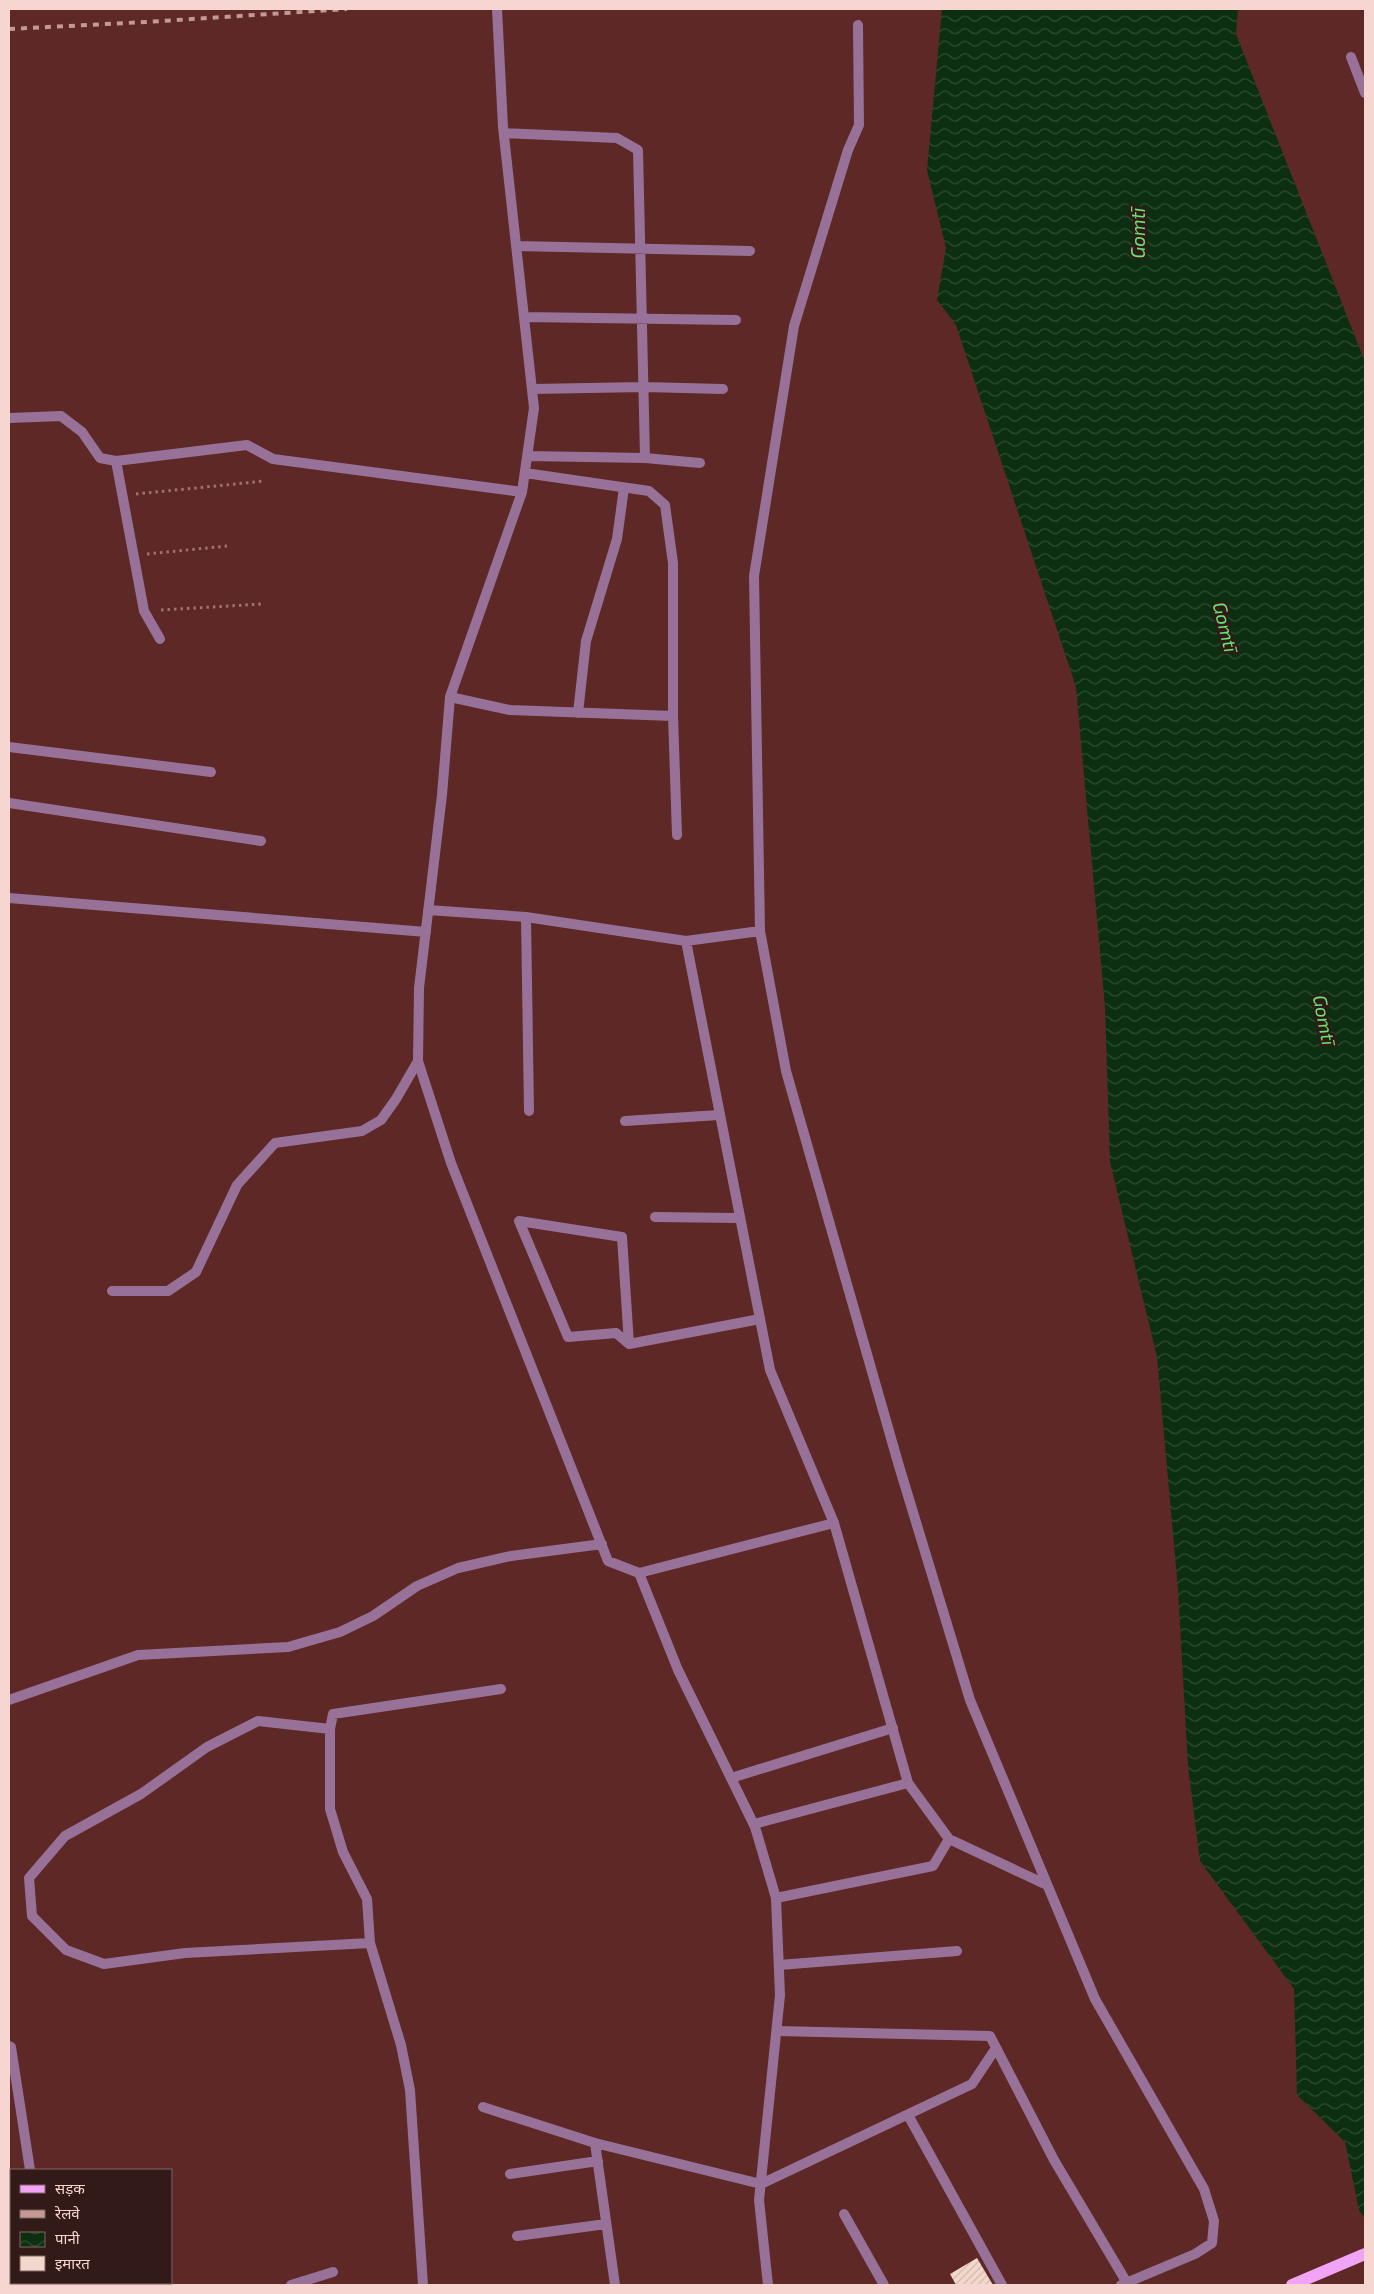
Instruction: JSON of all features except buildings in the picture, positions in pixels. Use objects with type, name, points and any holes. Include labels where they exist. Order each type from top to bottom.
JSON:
[{"type":"main road","points":[[1292,2285],[1365,2254]]},
{"type":"street","points":[[497,9],[504,133],[534,408],[522,492],[450,697],[419,988],[418,1060],[451,1162],[608,1561],[639,1573],[834,1523]]},
{"type":"street","points":[[777,2031],[990,2036],[1054,2160],[1124,2284],[1196,2254],[1212,2243],[1214,2221],[1204,2189],[1096,1999],[970,1700],[899,1466],[786,1071],[760,931],[754,576],[794,326],[848,150],[859,125],[858,25]]},
{"type":"street","points":[[1351,57],[1365,93]]},
{"type":"street","points":[[504,133],[618,138],[638,150],[645,458]]},
{"type":"street","points":[[516,246],[750,251]]},
{"type":"street","points":[[524,317],[642,317],[736,320]]},
{"type":"street","points":[[532,389],[644,387],[723,389]]},
{"type":"street","points":[[9,418],[61,416],[82,432],[100,458],[116,461],[247,445],[273,460],[522,492]]},
{"type":"street","points":[[528,456],[645,458],[700,463]]},
{"type":"street","points":[[116,461],[144,611],[160,639]]},
{"type":"street","points":[[525,473],[649,491],[665,505],[673,563],[673,716],[677,835]]},
{"type":"street","points":[[578,713],[586,641],[618,539],[624,488]]},
{"type":"street","points":[[450,697],[510,710],[673,716]]},
{"type":"street","points":[[9,747],[211,772]]},
{"type":"street","points":[[9,803],[260,841]]},
{"type":"street","points":[[9,898],[426,932]]},
{"type":"street","points":[[428,910],[526,917],[686,940],[760,931]]},
{"type":"street","points":[[526,917],[529,1111]]},
{"type":"street","points":[[686,940],[770,1370],[834,1523],[908,1782],[949,1839],[1048,1885]]},
{"type":"street","points":[[112,1291],[168,1291],[196,1272],[237,1185],[275,1143],[362,1131],[381,1120],[396,1099],[418,1060]]},
{"type":"street","points":[[625,1121],[719,1115]]},
{"type":"street","points":[[655,1217],[739,1218]]},
{"type":"street","points":[[519,1221],[622,1237],[628,1344],[616,1333],[568,1336],[519,1221]]},
{"type":"street","points":[[628,1344],[760,1319]]},
{"type":"street","points":[[9,1700],[138,1655],[288,1647],[340,1632],[373,1616],[417,1586],[458,1568],[511,1556],[602,1544]]},
{"type":"street","points":[[639,1573],[678,1670],[754,1824],[776,1898],[780,1995],[760,2200],[768,2285]]},
{"type":"street","points":[[423,2285],[410,2090],[401,2044],[370,1943],[367,1899],[342,1852],[330,1809],[330,1729],[333,1714],[501,1689]]},
{"type":"street","points":[[330,1729],[258,1721],[207,1747],[141,1794],[65,1836],[29,1878],[32,1916],[66,1950],[104,1964],[185,1953],[370,1943]]},
{"type":"street","points":[[732,1778],[892,1728]]},
{"type":"street","points":[[754,1824],[908,1782]]},
{"type":"street","points":[[776,1898],[933,1866],[949,1839]]},
{"type":"street","points":[[779,1965],[957,1951]]},
{"type":"street","points":[[9,2046],[11,2047],[30,2169]]},
{"type":"street","points":[[483,2107],[595,2143],[761,2184],[972,2084],[996,2048]]},
{"type":"street","points":[[908,2115],[1002,2285]]},
{"type":"street","points":[[595,2143],[615,2285]]},
{"type":"street","points":[[510,2174],[598,2162]]},
{"type":"street","points":[[844,2214],[884,2285]]},
{"type":"street","points":[[518,2236],[606,2224]]},
{"type":"street","points":[[291,2285],[333,2272]]},
{"type":"path","points":[[123,496],[265,481]]},
{"type":"path","points":[[134,555],[227,546]]},
{"type":"path","points":[[144,611],[262,604]]},
{"type":"water","name":"Gomtī","points":[[942,9],[1238,9],[1236,34],[1365,362],[1365,2219],[1359,2210],[1345,2142],[1297,2095],[1294,1989],[1200,1861],[1188,1766],[1178,1589],[1157,1357],[1110,1162],[1105,1007],[1076,687],[956,325],[937,300],[946,248],[927,170]]},
{"type":"railway","points":[[9,29],[347,9]]}]
